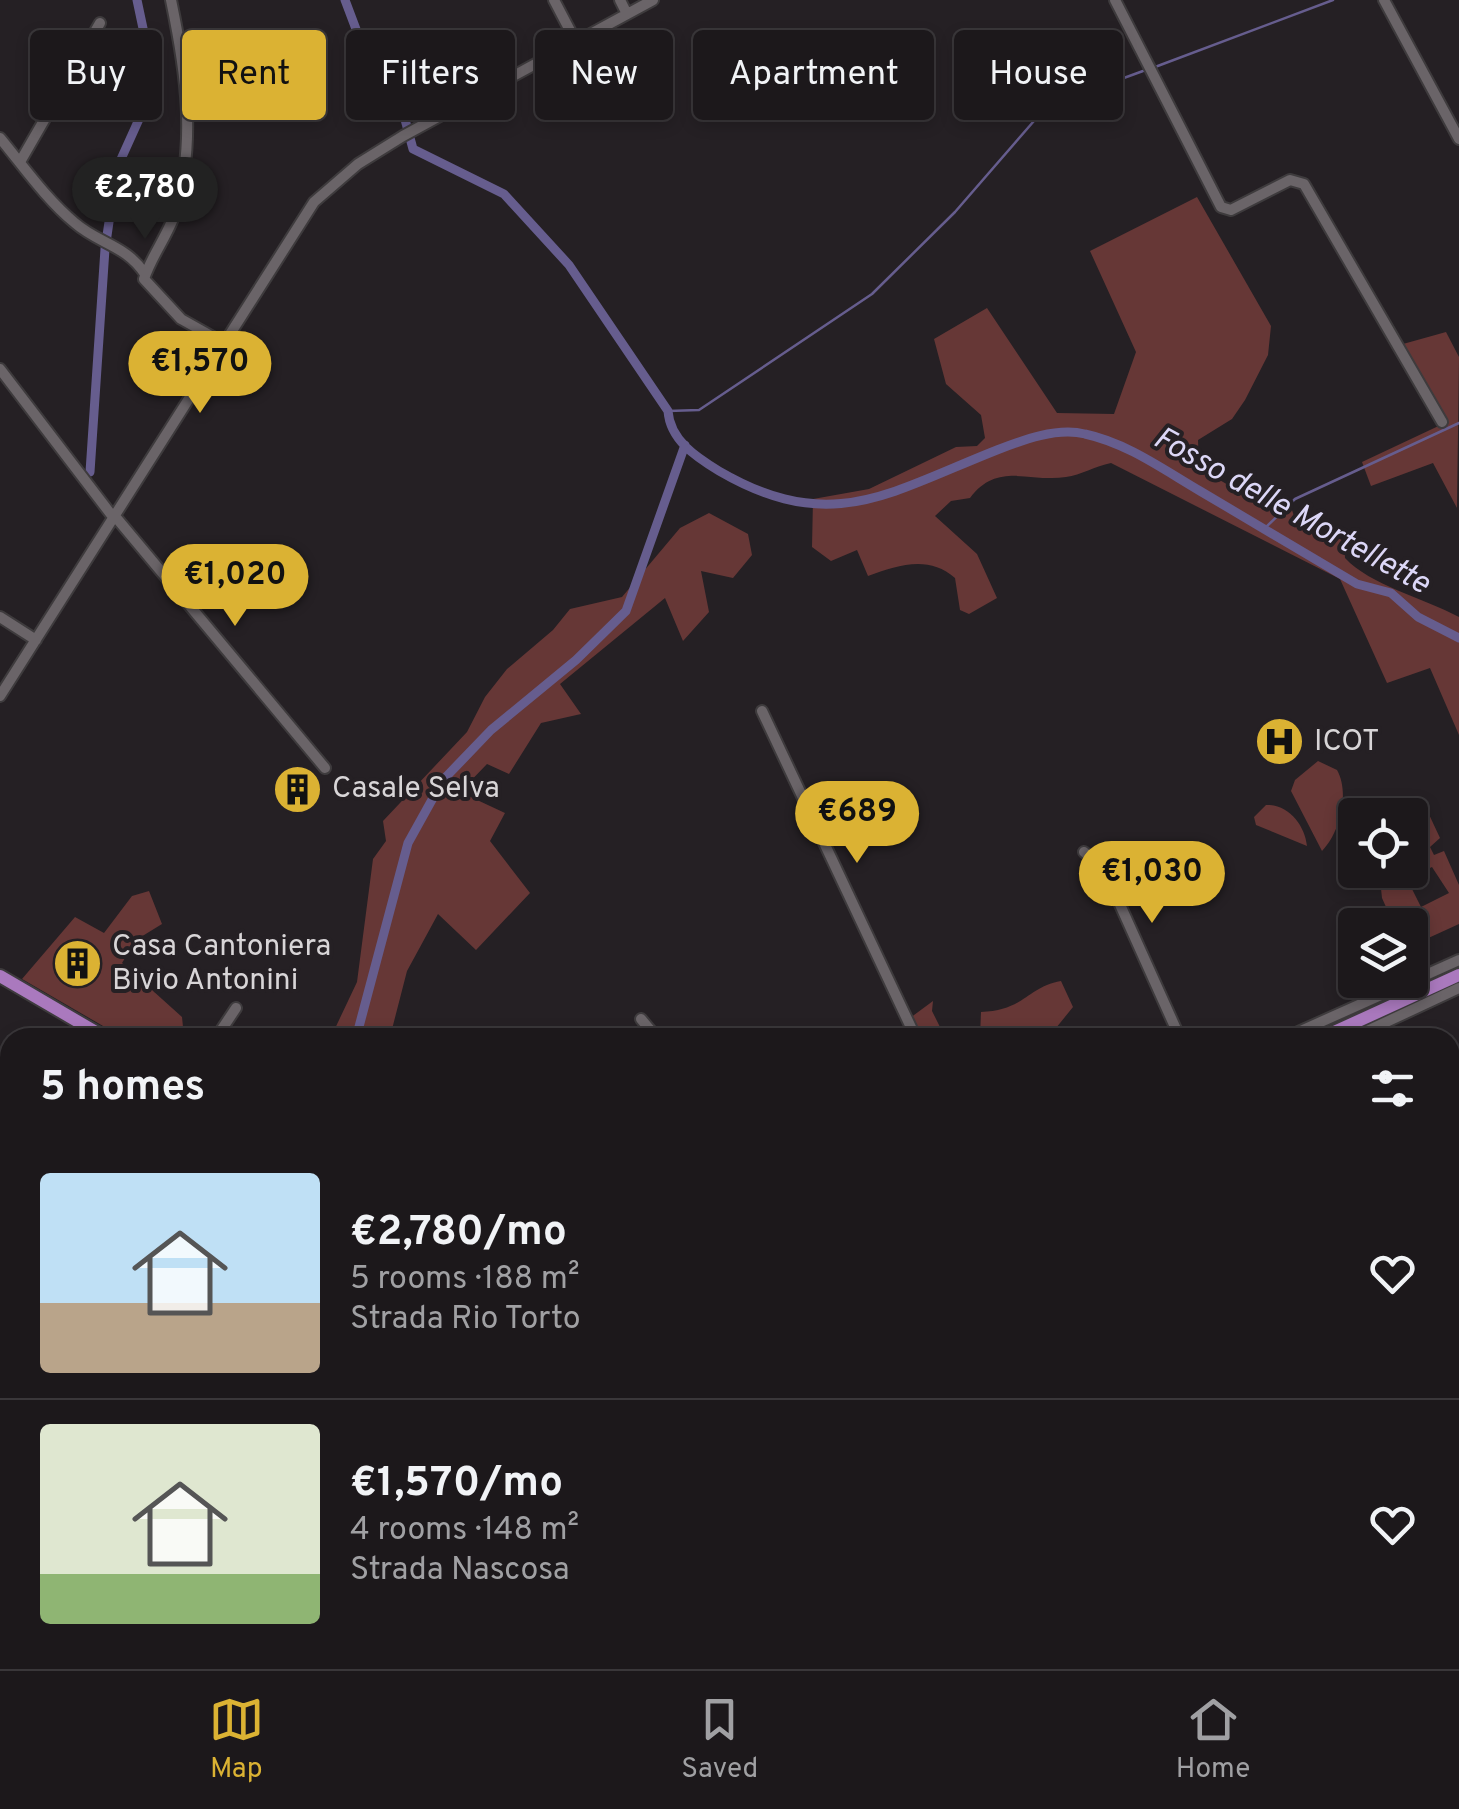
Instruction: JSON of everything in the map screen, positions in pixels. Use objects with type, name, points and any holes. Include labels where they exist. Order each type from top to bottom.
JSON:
[{"type":"main road","points":[[1343,1028],[1459,975]]},
{"type":"main road","points":[[0,976],[89,1028]]},
{"type":"street","points":[[171,0],[187,78],[186,142],[174,215],[145,274],[146,284],[181,320],[222,342]]},
{"type":"street","points":[[554,0],[570,30]]},
{"type":"street","points":[[620,0],[627,14]]},
{"type":"street","points":[[598,30],[653,0]]},
{"type":"street","points":[[1115,0],[1221,207],[1232,210],[1298,180],[1442,422]]},
{"type":"street","points":[[1384,0],[1459,139]]},
{"type":"street","points":[[20,162],[100,22]]},
{"type":"street","points":[[0,696],[312,205],[345,174],[403,136],[535,64]]},
{"type":"street","points":[[0,138],[58,208],[99,238],[114,242],[145,274]]},
{"type":"street","points":[[0,369],[114,516],[325,768]]},
{"type":"street","points":[[0,616],[36,640]]},
{"type":"street","points":[[762,710],[911,1028]]},
{"type":"street","points":[[1084,852],[1104,869],[1176,1028]]},
{"type":"street","points":[[1307,1028],[1459,960]]},
{"type":"street","points":[[1373,1028],[1459,988]]},
{"type":"street","points":[[223,1028],[236,1008]]},
{"type":"street","points":[[641,1019],[649,1028]]},
{"type":"shaded area","points":[[1197,197],[1271,326],[1268,355],[1245,400],[1232,419],[1198,440],[1199,468],[1254,500],[1274,500],[1291,507],[1295,519],[1344,541],[1345,558],[1368,576],[1459,617],[1459,735],[1430,668],[1387,683],[1340,579],[1111,463],[1066,477],[1015,476],[992,480],[970,498],[951,501],[935,516],[977,554],[997,598],[969,614],[960,610],[955,578],[935,566],[913,564],[868,576],[857,550],[831,561],[812,547],[813,499],[869,489],[956,447],[977,446],[985,438],[981,415],[946,384],[934,339],[987,308],[1057,413],[1114,414],[1136,352],[1090,251]]},
{"type":"shaded area","points":[[1446,332],[1459,357],[1457,508],[1433,463],[1371,486],[1362,462],[1447,422],[1403,344]]},
{"type":"shaded area","points":[[709,513],[748,534],[752,555],[733,578],[701,571],[709,612],[683,641],[665,598],[560,684],[581,714],[541,723],[509,774],[487,764],[460,792],[505,813],[490,841],[530,893],[476,950],[438,914],[407,971],[392,1028],[335,1028],[357,982],[373,859],[386,841],[383,821],[467,732],[485,697],[507,669],[553,630],[570,609],[622,597],[680,528]]},
{"type":"shaded area","points":[[1318,761],[1337,770],[1341,779],[1343,798],[1338,798],[1338,824],[1322,851],[1291,791],[1295,780]]},
{"type":"shaded area","points":[[1266,805],[1289,812],[1303,831],[1307,846],[1256,825],[1254,817]]},
{"type":"shaded area","points":[[1428,812],[1440,838],[1430,847],[1434,855],[1444,851],[1459,885],[1459,924],[1428,938],[1428,908],[1386,908],[1381,888],[1412,888],[1421,907],[1449,893],[1432,867],[1428,869]]},
{"type":"shaded area","points":[[149,891],[162,924],[136,940],[122,963],[182,1017],[183,1028],[106,1028],[22,979],[75,917],[104,933],[132,896]]},
{"type":"shaded area","points":[[1061,981],[1073,1007],[1056,1028],[980,1028],[981,1012],[1007,1008]]},
{"type":"shaded area","points":[[933,1001],[932,1011],[940,1028],[916,1028],[910,1018]]},
{"type":"waterway","points":[[90,472],[105,249],[117,168],[140,117],[151,66],[137,0]]},
{"type":"waterway","name":"Fosso delle Mortellette","points":[[345,0],[365,53],[403,112],[413,149],[504,194],[569,265],[668,411],[679,439],[719,471],[759,491],[794,501],[859,501],[891,493],[1029,439],[1063,432],[1085,434],[1145,458],[1357,584],[1391,593],[1418,617],[1459,638]]},
{"type":"waterway","points":[[1155,67],[1333,0]]},
{"type":"waterway","points":[[668,411],[699,410],[872,294],[955,212],[1047,106],[1143,71]]},
{"type":"waterway","points":[[1264,529],[1295,499],[1459,423]]},
{"type":"waterway","points":[[359,1028],[408,843],[443,780],[491,730],[576,660],[626,611],[685,445]]},
{"type":"place","name":"ICOT","points":[[1279,742]]},
{"type":"place","name":"Casale Selva","points":[[297,789]]},
{"type":"place","name":"Casa Cantoniera Bivio Antonini","points":[[77,964]]}]
